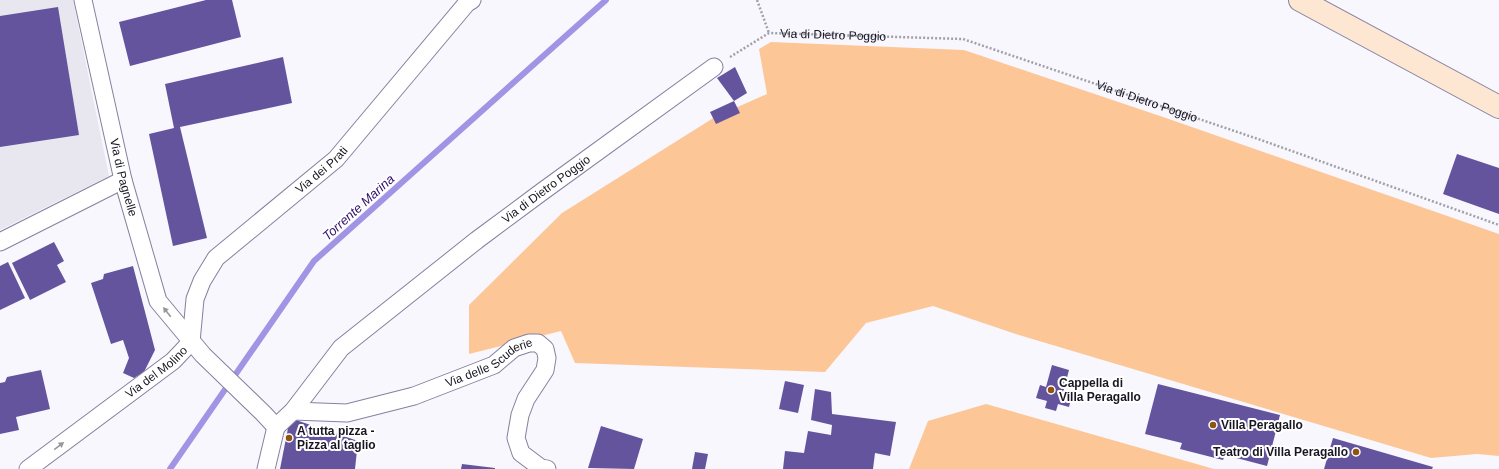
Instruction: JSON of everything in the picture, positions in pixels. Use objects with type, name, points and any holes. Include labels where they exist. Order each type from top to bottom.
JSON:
[{"type":"main road","points":[[1300,0],[1499,107]]},
{"type":"street","name":"Via di Pagnelle","points":[[83,0],[123,180],[158,301],[191,342]]},
{"type":"street","name":"Via dei Prati","points":[[191,342],[195,299],[202,281],[216,258],[336,158],[467,3],[472,0]]},
{"type":"street","name":"Via di Dietro Poggio","points":[[276,427],[293,411],[341,348],[531,200],[714,67]]},
{"type":"street","points":[[0,242],[123,180]]},
{"type":"street","name":"Via del Molino","points":[[28,469],[173,361],[191,342],[276,427]]},
{"type":"street","name":"Via delle Scuderie","points":[[293,411],[346,413],[414,396],[494,365],[514,348],[529,343],[538,343],[545,349],[547,358],[545,370],[526,399],[520,415],[516,438],[521,453],[541,468],[547,469]]},
{"type":"street","points":[[266,469],[276,427]]},
{"type":"path","points":[[757,0],[769,33]]},
{"type":"path","name":"Via di Dietro Poggio","points":[[714,67],[769,33],[963,39],[1261,140],[1499,225]]},
{"type":"shaded area","points":[[0,0],[73,0],[109,176],[0,230]]},
{"type":"shaded area","points":[[771,42],[964,50],[1166,118],[1499,234],[1499,456],[1477,454],[1431,458],[1019,335],[933,306],[866,323],[825,372],[575,363],[561,331],[469,354],[469,305],[562,213],[715,117],[767,94],[759,49]]},
{"type":"shaded area","points":[[986,404],[1214,469],[909,469],[928,421]]},
{"type":"building","points":[[206,0],[232,0],[241,37],[130,66],[119,22]]},
{"type":"building","points":[[58,7],[79,135],[0,147],[0,16]]},
{"type":"building","points":[[283,57],[292,103],[180,127],[207,238],[173,246],[149,134],[174,128],[165,84]]},
{"type":"building","points":[[735,67],[747,93],[734,101],[717,78]]},
{"type":"building","points":[[734,101],[740,113],[716,124],[710,112]]},
{"type":"building","points":[[1457,154],[1499,168],[1499,214],[1443,194]]},
{"type":"building","points":[[54,242],[64,261],[57,265],[66,282],[30,300],[12,263]]},
{"type":"building","points":[[8,262],[25,298],[0,310],[0,266]]},
{"type":"building","points":[[133,266],[155,350],[144,372],[134,378],[123,373],[129,358],[123,340],[111,344],[91,283],[103,279],[104,274]]},
{"type":"building","name":"Cappella di Villa Peragallo","points":[[1052,365],[1069,370],[1063,393],[1072,395],[1069,407],[1058,404],[1056,411],[1045,408],[1047,401],[1036,398],[1040,385],[1046,387]]},
{"type":"building","points":[[41,370],[50,409],[16,417],[19,430],[0,434],[0,383],[5,382],[7,377]]},
{"type":"building","points":[[785,381],[804,385],[798,413],[779,409]]},
{"type":"building","name":"Villa Peragallo","points":[[1158,384],[1280,415],[1267,466],[1225,455],[1223,460],[1180,449],[1182,443],[1145,434]]},
{"type":"building","points":[[815,389],[831,392],[832,414],[896,422],[890,456],[875,453],[873,469],[783,469],[785,451],[804,453],[808,431],[831,435],[832,425],[811,420]]},
{"type":"building","points":[[290,418],[358,441],[355,469],[280,469]]},
{"type":"building","points":[[601,426],[643,439],[634,469],[588,468]]},
{"type":"building","name":"Teatro di Villa Peragallo","points":[[1333,438],[1433,467],[1432,469],[1324,469]]},
{"type":"building","points":[[695,452],[708,454],[705,469],[692,469]]},
{"type":"building","points":[[462,464],[495,468],[495,469],[461,469]]},
{"type":"waterway","name":"Torrente Marina","points":[[170,469],[314,261],[606,0]]},
{"type":"place","name":"Cappella di Villa Peragallo","points":[[1051,390]]},
{"type":"place","name":"Villa Peragallo","points":[[1213,425]]},
{"type":"place","name":"A tutta pizza - Pizza al taglio","points":[[289,438]]},
{"type":"place","name":"Teatro di Villa Peragallo","points":[[1356,452]]}]
